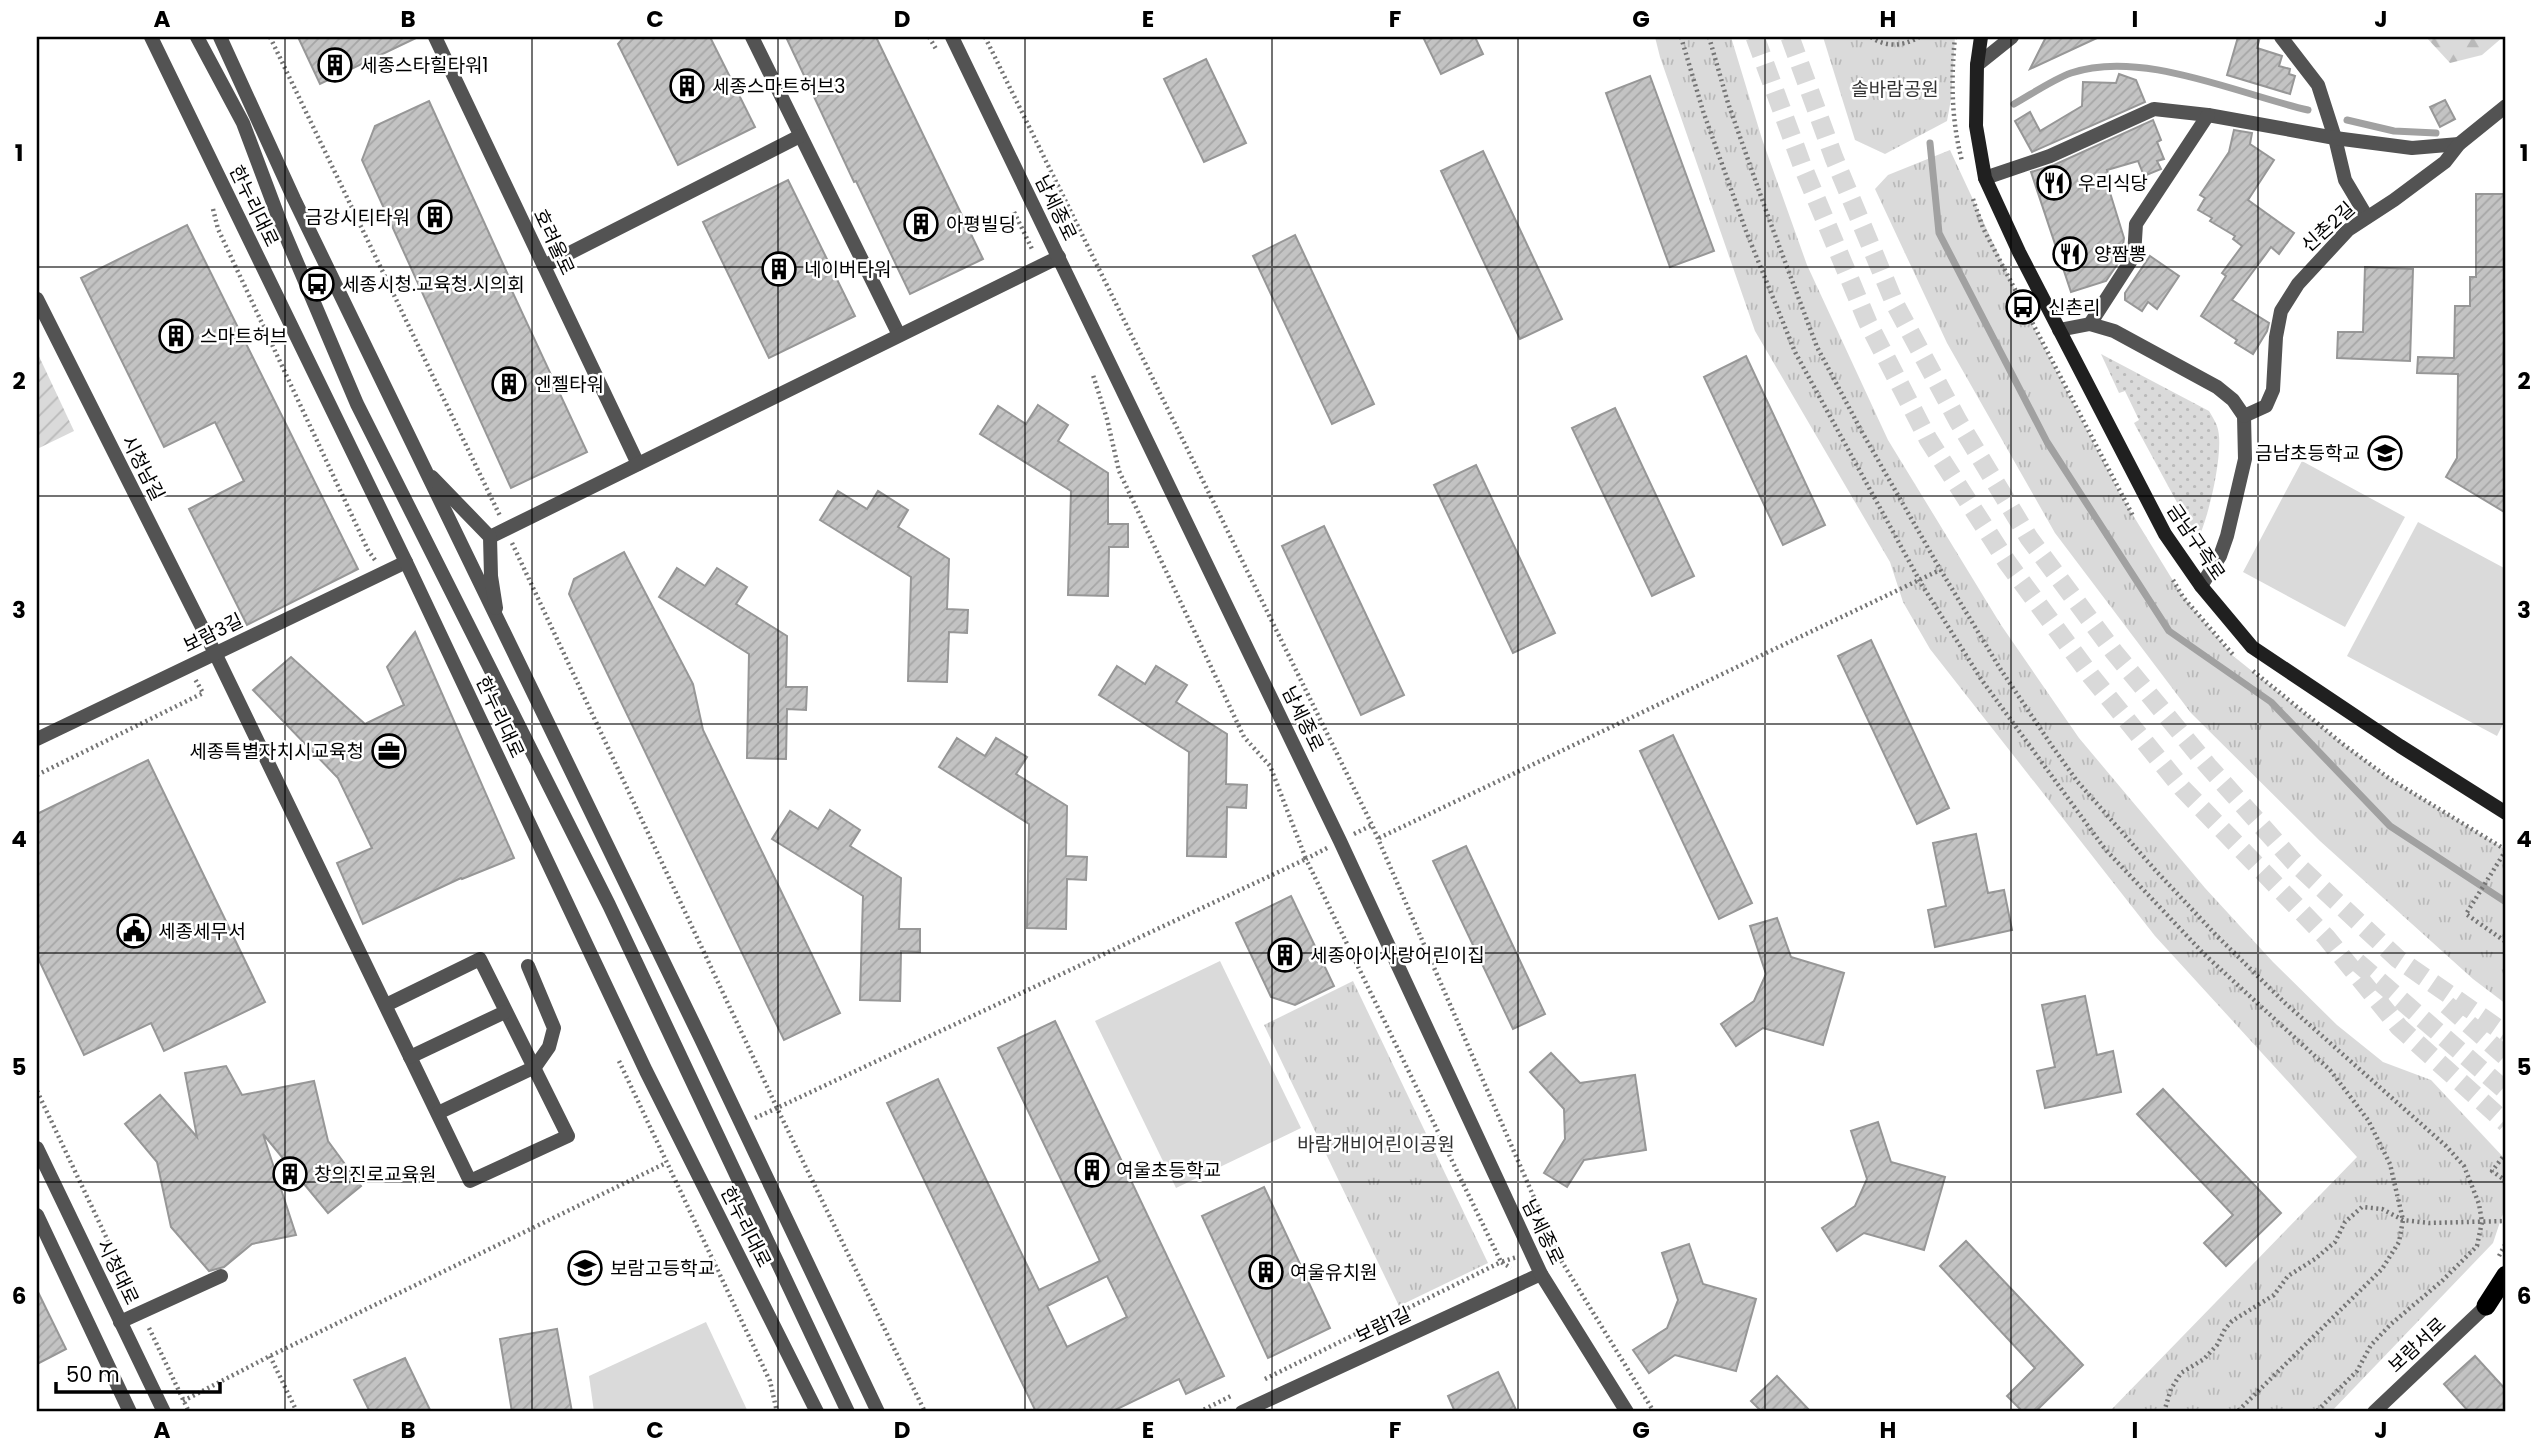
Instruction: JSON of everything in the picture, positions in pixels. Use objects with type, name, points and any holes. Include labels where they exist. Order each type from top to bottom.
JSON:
[{"type":"highway","points":[[2487,1306],[2501,1268]]},
{"type":"highway","points":[[2487,1306],[2506,1288]]},
{"type":"main road","name":"금남구즉로","points":[[1981,37],[1977,65],[1976,126],[1985,178],[2059,330],[2165,534],[2201,586],[2252,647],[2506,813]]},
{"type":"street","name":"한누리대로","points":[[151,37],[406,562],[646,1071],[817,1412]]},
{"type":"street","points":[[197,37],[243,123],[284,232],[357,404],[609,905],[848,1412]]},
{"type":"street","name":"한누리대로","points":[[220,37],[294,199],[701,1039],[878,1412]]},
{"type":"street","name":"호려울로","points":[[435,37],[638,464]]},
{"type":"street","points":[[752,37],[900,335]]},
{"type":"street","name":"남세종로","points":[[952,37],[1346,853],[1535,1276],[1627,1412]]},
{"type":"street","points":[[1977,65],[2012,37]]},
{"type":"street","points":[[2281,37],[2318,85],[2345,180],[2367,217]]},
{"type":"street","name":"신촌2길","points":[[2244,416],[2266,406],[2273,390],[2276,337],[2281,311],[2298,284],[2322,255],[2348,230],[2445,162],[2459,144],[2506,106]]},
{"type":"street","points":[[1985,178],[2050,156],[2154,109],[2208,115],[2335,138],[2412,148],[2459,144]]},
{"type":"street","points":[[2090,324],[2134,256],[2136,224],[2208,115]]},
{"type":"street","points":[[544,266],[800,136]]},
{"type":"street","points":[[490,537],[1059,257]]},
{"type":"street","name":"시청남길","points":[[37,299],[215,653],[470,1181],[568,1136],[535,1067]]},
{"type":"street","points":[[2059,330],[2090,324],[2114,331],[2217,387],[2234,400],[2244,416],[2245,459],[2227,536],[2220,556],[2201,586]]},
{"type":"street","points":[[423,467],[490,537],[491,576],[499,623]]},
{"type":"street","name":"보람3길","points":[[37,739],[406,562]]},
{"type":"street","points":[[386,1005],[480,959],[535,1067]]},
{"type":"street","points":[[438,1113],[535,1067],[549,1047],[554,1028],[528,966]]},
{"type":"street","points":[[410,1057],[505,1012]]},
{"type":"street","name":"시청대로","points":[[37,1148],[164,1412]]},
{"type":"street","points":[[37,1215],[130,1412]]},
{"type":"street","points":[[120,1322],[222,1276]]},
{"type":"street","name":"보람1길","points":[[1242,1412],[1535,1276]]},
{"type":"street","name":"보람서로","points":[[2374,1412],[2487,1306]]},
{"type":"path","points":[[270,37],[506,529],[777,1108],[925,1412]]},
{"type":"path","points":[[985,37],[1379,838],[1562,1262],[1654,1412]]},
{"type":"path","points":[[1681,37],[1703,111],[1746,231],[1794,352],[1919,580],[1981,679],[2105,849],[2204,954],[2330,1070],[2368,1121],[2390,1164],[2403,1220],[2399,1242],[2382,1269],[2236,1412]]},
{"type":"path","points":[[1709,37],[1728,103],[1817,347],[1940,569],[2001,670],[2077,781],[2157,872],[2285,1003],[2446,1146],[2464,1166],[2472,1183],[2482,1222],[2477,1246],[2442,1281],[2391,1324],[2371,1345],[2357,1371],[2316,1412]]},
{"type":"path","points":[[1871,37],[1889,45],[1903,44],[1919,37]]},
{"type":"path","points":[[213,205],[224,242],[368,550],[384,573]]},
{"type":"path","points":[[1090,366],[1107,419],[1119,471],[1244,737],[1270,766],[1306,859],[1501,1262],[1535,1276]]},
{"type":"path","points":[[1379,838],[1940,569]]},
{"type":"path","points":[[37,775],[203,693],[188,666]]},
{"type":"path","points":[[2505,851],[2466,914],[2506,942]]},
{"type":"path","points":[[777,1108],[1306,859]]},
{"type":"path","points":[[614,1051],[770,1381],[777,1412]]},
{"type":"path","points":[[37,1091],[189,1412]]},
{"type":"path","points":[[2506,1153],[2492,1171],[2506,1181]]},
{"type":"path","points":[[183,1401],[666,1164]]},
{"type":"path","points":[[2164,1412],[2171,1389],[2181,1373],[2204,1359],[2217,1345],[2224,1329],[2232,1321],[2274,1295],[2288,1276],[2334,1242],[2346,1222],[2362,1207],[2382,1209],[2403,1220],[2506,1221]]},
{"type":"path","points":[[2501,1268],[2506,1243]]},
{"type":"path","points":[[1259,1382],[1501,1262]]},
{"type":"path","points":[[270,1356],[297,1412]]},
{"type":"path","points":[[1199,1412],[1235,1394]]},
{"type":"green space","points":[[1655,37],[1731,37],[1762,139],[1807,265],[1888,440],[2001,625],[2079,738],[2205,888],[2273,962],[2337,1025],[2383,1062],[2431,1080],[2506,1160],[2506,1204],[2493,1243],[2331,1412],[2109,1412],[2357,1157],[2155,936],[1930,649],[1903,602],[1890,562],[1755,331]]},
{"type":"green space","name":"솔바람공원","points":[[1823,37],[1955,37],[1947,121],[1885,154],[1855,140]]},
{"type":"green space","points":[[2426,37],[2503,37],[2482,55],[2450,63]]},
{"type":"green space","points":[[1950,150],[2023,307],[2120,494],[2183,597],[2232,655],[2344,745],[2390,779],[2506,850],[2506,1004],[2473,979],[2320,841],[2191,713],[2055,533],[1947,343],[1875,189],[1888,175]]},
{"type":"green space","points":[[37,352],[74,431],[37,449]]},
{"type":"green space","points":[[2101,354],[2209,411],[2217,426],[2219,448],[2212,494],[2201,532],[2193,532],[2134,423],[2139,420],[2125,391],[2119,393]]},
{"type":"green space","points":[[2302,461],[2405,517],[2345,627],[2243,572]]},
{"type":"green space","points":[[2418,522],[2506,569],[2506,718],[2497,736],[2347,656]]},
{"type":"green space","points":[[1220,961],[1301,1128],[1176,1188],[1095,1021]]},
{"type":"green space","name":"바람개비어린이공원","points":[[1353,981],[1488,1263],[1399,1306],[1264,1025]]},
{"type":"green space","points":[[706,1322],[748,1412],[594,1412],[589,1376]]},
{"type":"building","name":"세종스타힐타워1","points":[[298,37],[418,37],[320,84]]},
{"type":"building","name":"세종스마트허브3","points":[[624,37],[710,37],[755,127],[678,165],[618,44]]},
{"type":"building","points":[[786,37],[876,37],[983,259],[910,294]]},
{"type":"building","points":[[1423,37],[1475,37],[1483,54],[1441,74]]},
{"type":"building","points":[[2046,37],[2099,37],[2030,69]]},
{"type":"building","points":[[2238,37],[2260,37],[2257,48],[2282,56],[2279,66],[2290,69],[2289,74],[2295,76],[2290,94],[2227,75]]},
{"type":"building","points":[[1206,59],[1246,143],[1204,162],[1164,79]]},
{"type":"building","points":[[2119,74],[2136,80],[2145,102],[2032,152],[2015,121],[2030,112],[2040,131],[2082,106],[2083,82],[2116,83]]},
{"type":"building","points":[[1650,76],[1714,251],[1670,267],[1606,93]]},
{"type":"building","points":[[2445,100],[2455,119],[2440,127],[2430,107]]},
{"type":"building","points":[[429,101],[508,275],[505,276],[587,452],[511,488],[362,160],[375,126]]},
{"type":"building","points":[[2153,120],[2161,140],[2157,142],[2164,159],[2157,161],[2161,169],[2144,176],[2138,161],[2107,170],[2111,182],[2107,183],[2124,238],[2121,259],[2106,281],[2071,292],[2031,172],[2054,165]]},
{"type":"building","points":[[2234,130],[2252,133],[2250,144],[2274,160],[2248,200],[2294,233],[2279,254],[2271,247],[2232,300],[2269,323],[2253,354],[2201,316],[2226,276],[2222,273],[2242,246],[2233,239],[2235,236],[2210,221],[2212,218],[2198,210],[2205,198],[2200,195],[2229,152]]},
{"type":"building","points":[[1483,151],[1562,319],[1520,339],[1441,171]]},
{"type":"building","name":"네이버타워","points":[[788,180],[855,316],[769,358],[703,222]]},
{"type":"building","points":[[2476,194],[2506,194],[2503,364],[2506,364],[2506,513],[2446,477],[2457,458],[2458,374],[2417,373],[2418,357],[2454,358],[2455,306],[2470,306],[2470,277],[2476,277]]},
{"type":"building","points":[[187,225],[358,569],[247,625],[189,509],[244,481],[215,422],[164,447],[81,278]]},
{"type":"building","points":[[1295,235],[1374,404],[1332,424],[1253,256]]},
{"type":"building","points":[[2150,256],[2179,276],[2157,309],[2148,302],[2142,311],[2125,300],[2125,293]]},
{"type":"building","points":[[2365,267],[2413,269],[2410,361],[2337,358],[2338,332],[2363,332]]},
{"type":"building","points":[[1746,356],[1825,525],[1783,545],[1704,377]]},
{"type":"building","points":[[1038,405],[1068,425],[1058,441],[1108,473],[1108,524],[1128,524],[1128,547],[1109,547],[1108,596],[1068,595],[1071,491],[980,434],[998,406],[1026,424]]},
{"type":"building","points":[[1615,408],[1694,576],[1652,596],[1572,428]]},
{"type":"building","points":[[1476,465],[1555,633],[1513,653],[1434,485]]},
{"type":"building","points":[[838,491],[867,509],[878,491],[908,510],[898,527],[949,559],[947,609],[968,610],[967,633],[949,632],[947,682],[908,681],[911,577],[820,520]]},
{"type":"building","points":[[1324,526],[1404,695],[1361,715],[1282,546]]},
{"type":"building","points":[[624,552],[693,684],[703,730],[840,1013],[784,1040],[569,594],[574,579]]},
{"type":"building","points":[[677,568],[705,586],[717,568],[747,587],[736,604],[787,636],[786,687],[807,687],[806,710],[787,709],[786,759],[747,758],[749,654],[659,597]]},
{"type":"building","name":"세종특별자치시교육청","points":[[415,632],[514,858],[461,878],[363,924],[337,863],[372,848],[338,778],[253,690],[291,657],[365,724],[404,705],[387,667]]},
{"type":"building","points":[[1871,640],[1949,808],[1917,824],[1838,656]]},
{"type":"building","points":[[1117,666],[1145,684],[1156,666],[1187,685],[1176,702],[1227,734],[1226,784],[1247,785],[1246,808],[1227,807],[1226,857],[1187,856],[1189,752],[1099,695]]},
{"type":"building","points":[[1673,735],[1752,903],[1719,919],[1640,751]]},
{"type":"building","points":[[957,738],[985,756],[996,738],[1027,757],[1016,774],[1067,806],[1066,856],[1087,857],[1086,880],[1067,879],[1066,929],[1027,928],[1029,824],[939,767]]},
{"type":"building","name":"세종세무서","points":[[148,760],[265,1002],[164,1051],[151,1023],[84,1055],[37,956],[37,814]]},
{"type":"building","points":[[830,810],[860,830],[850,846],[901,878],[899,929],[920,929],[920,952],[901,951],[900,1001],[860,1000],[863,896],[772,839],[790,811],[818,829]]},
{"type":"building","points":[[1976,834],[1988,893],[2004,890],[2012,930],[1935,947],[1928,910],[1946,906],[1933,843]]},
{"type":"building","points":[[1466,846],[1545,1014],[1513,1029],[1433,861]]},
{"type":"building","name":"세종아이사랑어린이집","points":[[1291,896],[1334,986],[1295,1005],[1271,997],[1236,923]]},
{"type":"building","points":[[1777,918],[1791,957],[1844,973],[1823,1045],[1763,1028],[1736,1046],[1721,1024],[1754,1001],[1766,974],[1750,926]]},
{"type":"building","points":[[2085,996],[2097,1055],[2113,1051],[2121,1092],[2045,1108],[2037,1071],[2055,1067],[2042,1005]]},
{"type":"building","name":"여울초등학교","points":[[1055,1021],[1224,1376],[1186,1394],[1179,1379],[1111,1412],[1036,1412],[887,1103],[938,1079],[1039,1290],[1100,1261],[998,1048]],"holes":[[[1107,1276],[1127,1317],[1067,1347],[1047,1306]]]},
{"type":"building","points":[[1551,1053],[1580,1083],[1635,1075],[1646,1150],[1584,1160],[1567,1187],[1544,1173],[1565,1139],[1564,1109],[1530,1072]]},
{"type":"building","name":"창의진로교육원","points":[[226,1066],[242,1095],[314,1081],[328,1141],[361,1186],[328,1213],[263,1134],[296,1235],[252,1244],[224,1267],[209,1271],[171,1227],[157,1162],[125,1124],[160,1095],[197,1137],[185,1073]]},
{"type":"building","points":[[2163,1089],[2281,1213],[2226,1266],[2204,1243],[2233,1215],[2137,1114]]},
{"type":"building","points":[[1878,1122],[1891,1162],[1945,1177],[1924,1250],[1864,1233],[1837,1251],[1822,1228],[1855,1206],[1867,1179],[1851,1131]]},
{"type":"building","name":"여울유치원","points":[[1264,1187],[1330,1328],[1268,1358],[1202,1216]]},
{"type":"building","points":[[1966,1241],[2083,1365],[2035,1412],[2023,1412],[2007,1396],[2035,1368],[1940,1266]]},
{"type":"building","points":[[1689,1244],[1703,1284],[1756,1299],[1736,1371],[1675,1355],[1649,1373],[1633,1350],[1667,1328],[1678,1300],[1662,1253]]},
{"type":"building","points":[[37,1290],[66,1349],[37,1364]]},
{"type":"building","points":[[557,1329],[572,1412],[512,1412],[500,1339]]},
{"type":"building","points":[[2475,1356],[2506,1390],[2506,1412],[2469,1412],[2444,1384]]},
{"type":"building","points":[[405,1358],[431,1412],[370,1412],[354,1380]]},
{"type":"building","points":[[1498,1372],[1517,1412],[1455,1412],[1448,1396]]},
{"type":"building","points":[[1777,1376],[1811,1412],[1762,1412],[1751,1401]]},
{"type":"waterway","points":[[2014,104],[2071,73],[2098,67],[2128,66],[2190,76],[2308,110]]},
{"type":"waterway","points":[[2347,120],[2394,131],[2436,133]]},
{"type":"waterway","points":[[1930,143],[1939,233],[2047,442],[2169,631],[2271,702],[2390,826],[2506,902]]},
{"type":"tunnel","points":[[1755,37],[1802,165],[1868,323],[1928,439],[2007,562],[2091,676],[2182,788],[2326,937],[2399,1027],[2506,1123]]},
{"type":"tunnel","points":[[1790,37],[1834,158],[1895,304],[1958,421],[2029,538],[2114,652],[2208,766],[2294,862],[2398,959],[2506,1034]]},
{"type":"tunnel","points":[[2357,962],[2506,1091]]},
{"type":"tunnel","points":[[2447,1005],[2506,1057]]},
{"type":"place","name":"세종스타힐타워1","points":[[335,65]]},
{"type":"place","name":"세종스마트허브3","points":[[687,86]]},
{"type":"place","name":"우리식당","points":[[2054,183]]},
{"type":"place","name":"금강시티타워","points":[[435,217]]},
{"type":"place","name":"아평빌딩","points":[[921,224]]},
{"type":"place","name":"양짬뽕","points":[[2070,254]]},
{"type":"place","name":"네이버타워","points":[[779,269]]},
{"type":"place","name":"세종시청.교육청.시의회","points":[[317,284]]},
{"type":"place","name":"신촌리","points":[[2023,307]]},
{"type":"place","name":"스마트허브","points":[[176,336]]},
{"type":"place","name":"엔젤타워","points":[[509,384]]},
{"type":"place","name":"금남초등학교","points":[[2385,453]]},
{"type":"place","name":"세종특별자치시교육청","points":[[389,751]]},
{"type":"place","name":"세종세무서","points":[[134,931]]},
{"type":"place","name":"세종아이사랑어린이집","points":[[1285,955]]},
{"type":"place","name":"여울초등학교","points":[[1092,1170]]},
{"type":"place","name":"창의진로교육원","points":[[290,1174]]},
{"type":"place","name":"보람고등학교","points":[[585,1268]]},
{"type":"place","name":"여울유치원","points":[[1266,1272]]}]
